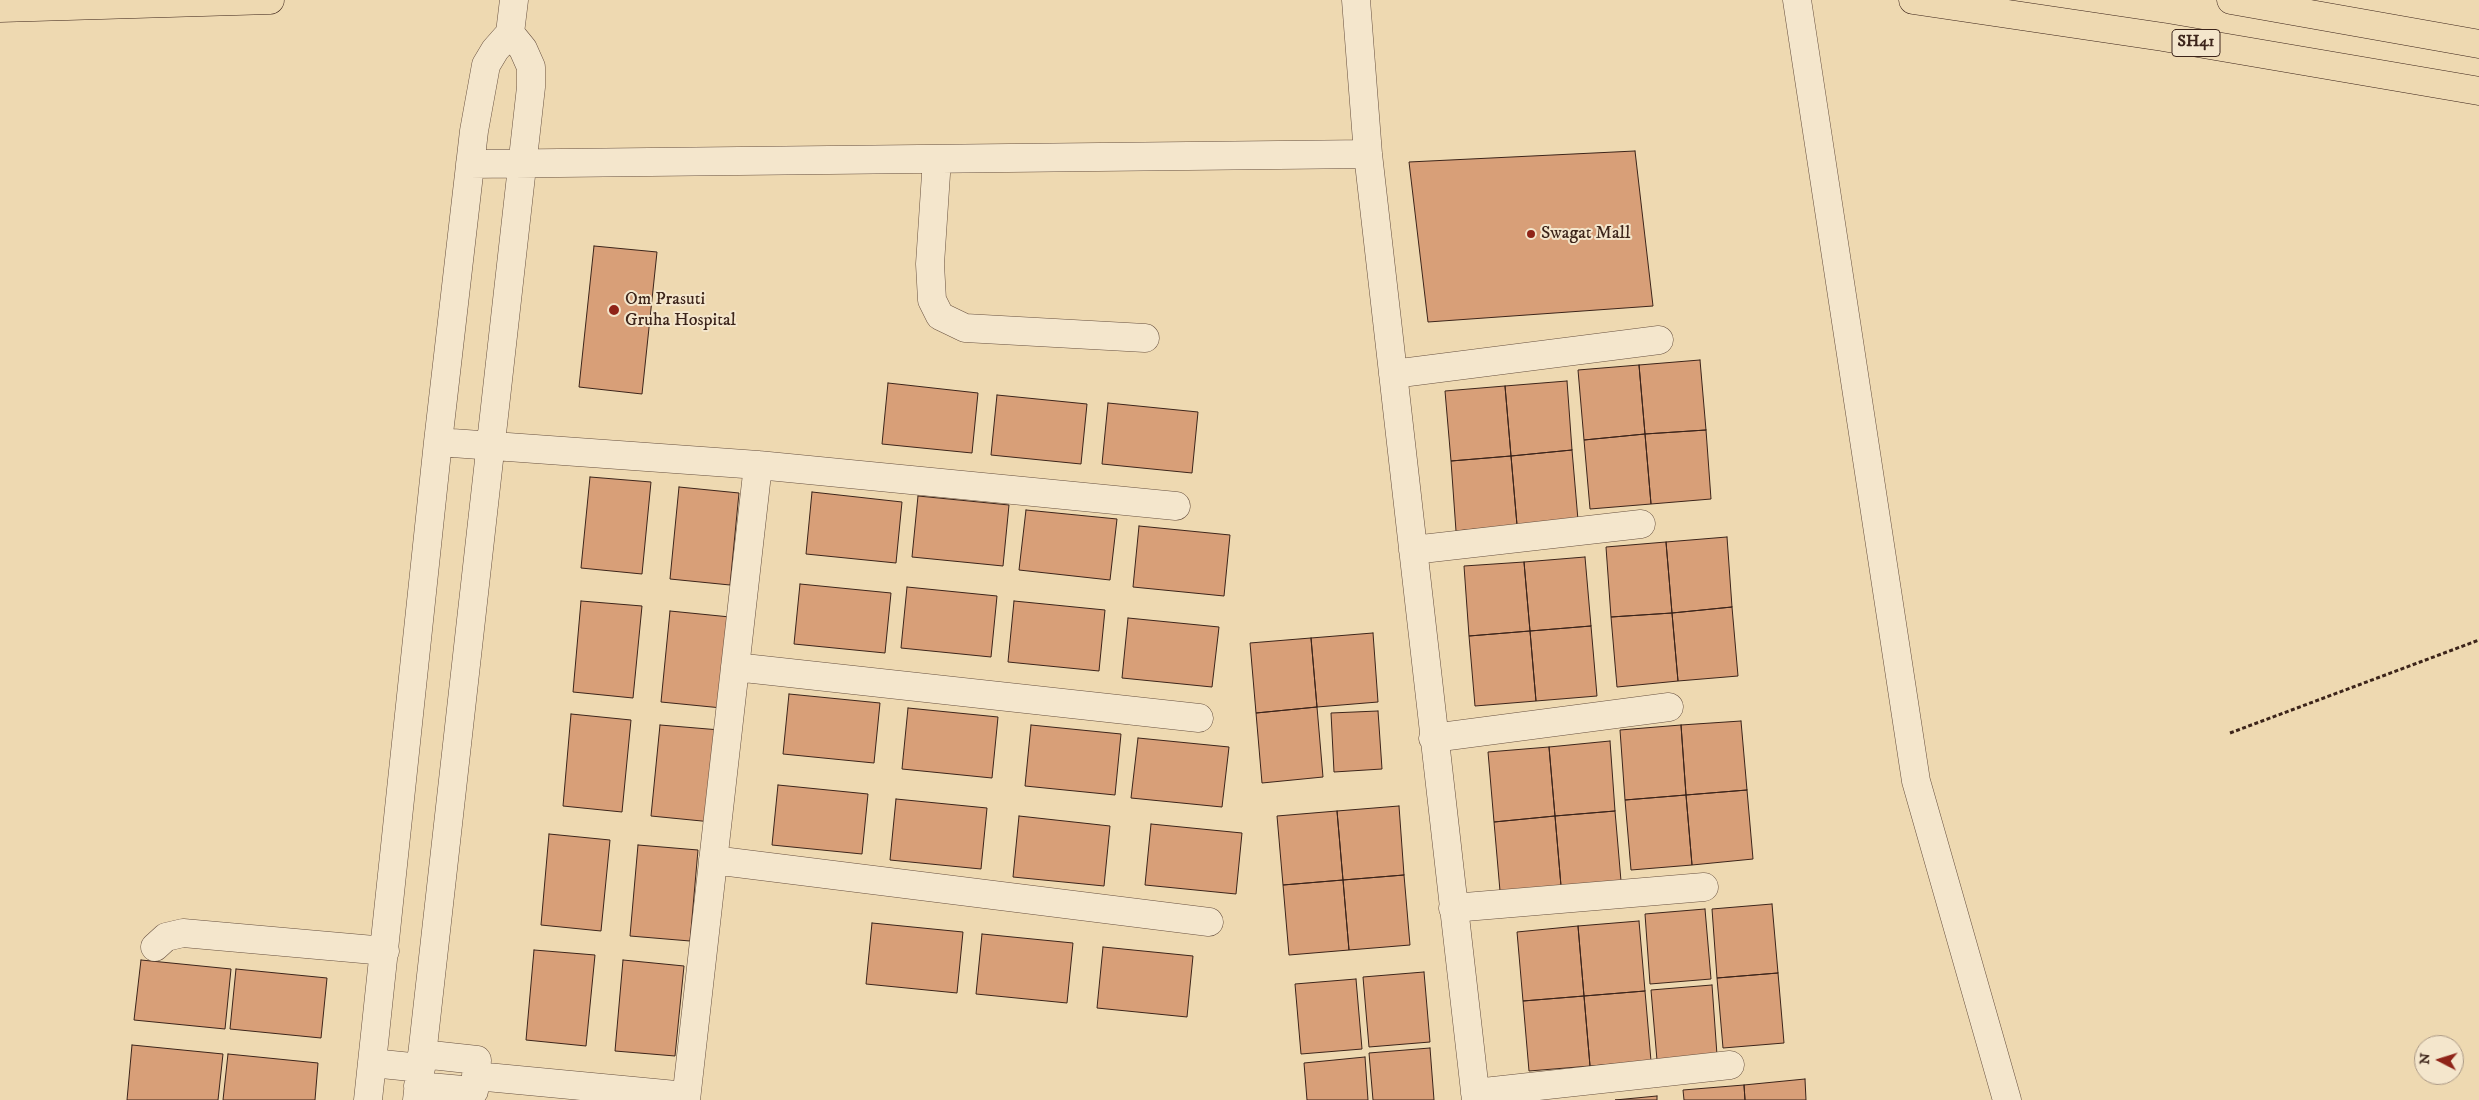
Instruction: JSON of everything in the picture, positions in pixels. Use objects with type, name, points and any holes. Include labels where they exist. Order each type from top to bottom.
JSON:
[{"type":"main road","points":[[0,8],[270,0]]},
{"type":"main road","name":"SH41","points":[[1913,0],[2163,37],[2479,91]]},
{"type":"main road","points":[[2231,0],[2479,44]]},
{"type":"street","points":[[368,1100],[438,442],[470,164],[486,65],[495,50],[510,33],[514,0]]},
{"type":"street","points":[[1356,0],[1368,154],[1433,738],[1476,1097],[1730,1065]]},
{"type":"street","points":[[1797,0],[1916,781],[2007,1100]]},
{"type":"street","points":[[419,1077],[531,87],[531,67],[523,49],[510,33]]},
{"type":"street","points":[[470,164],[1368,154]]},
{"type":"street","points":[[937,159],[930,264],[932,300],[940,316],[965,328],[1145,338]]},
{"type":"street","points":[[1393,374],[1659,340]]},
{"type":"street","points":[[438,442],[758,465],[1176,506]]},
{"type":"street","points":[[372,1063],[419,1077],[478,1060],[476,1076],[686,1098],[758,465]]},
{"type":"street","points":[[1413,550],[1641,524]]},
{"type":"street","points":[[735,667],[1199,718]]},
{"type":"street","points":[[1433,738],[1669,707]]},
{"type":"street","points":[[713,860],[1209,922]]},
{"type":"street","points":[[1453,908],[1704,887]]},
{"type":"street","points":[[155,948],[166,937],[183,934],[385,950]]},
{"type":"path","points":[[2230,733],[2479,640]]},
{"type":"building","name":"Swagat Mall","points":[[1635,151],[1653,306],[1428,322],[1409,162]]},
{"type":"building","points":[[594,246],[657,252],[642,394],[579,387]]},
{"type":"building","points":[[1700,360],[1706,430],[1645,434],[1639,365]]},
{"type":"building","points":[[1639,365],[1645,434],[1584,440],[1578,370]]},
{"type":"building","points":[[1567,381],[1572,450],[1511,456],[1505,386]]},
{"type":"building","points":[[888,383],[978,393],[972,453],[882,444]]},
{"type":"building","points":[[1505,386],[1511,456],[1451,461],[1445,391]]},
{"type":"building","points":[[997,395],[1087,404],[1081,464],[991,455]]},
{"type":"building","points":[[1108,403],[1198,412],[1192,473],[1102,464]]},
{"type":"building","points":[[1706,430],[1711,499],[1651,504],[1645,434]]},
{"type":"building","points":[[1645,434],[1651,504],[1590,509],[1584,440]]},
{"type":"building","points":[[1572,450],[1578,520],[1517,525],[1511,456]]},
{"type":"building","points":[[1511,456],[1517,525],[1456,531],[1451,461]]},
{"type":"building","points":[[590,477],[651,482],[642,574],[581,568]]},
{"type":"building","points":[[679,487],[739,493],[730,585],[670,579]]},
{"type":"building","points":[[812,492],[902,502],[896,563],[806,554]]},
{"type":"building","points":[[918,496],[1009,505],[1003,566],[912,557]]},
{"type":"building","points":[[1026,510],[1117,519],[1110,580],[1019,570]]},
{"type":"building","points":[[1139,526],[1230,535],[1224,596],[1133,587]]},
{"type":"building","points":[[1727,537],[1732,607],[1672,613],[1666,542]]},
{"type":"building","points":[[1666,542],[1672,613],[1611,617],[1606,547]]},
{"type":"building","points":[[1585,557],[1591,626],[1530,631],[1524,562]]},
{"type":"building","points":[[1524,562],[1530,631],[1469,636],[1464,566]]},
{"type":"building","points":[[800,584],[891,593],[885,653],[794,644]]},
{"type":"building","points":[[907,587],[997,596],[991,657],[901,648]]},
{"type":"building","points":[[581,601],[642,606],[633,698],[573,692]]},
{"type":"building","points":[[1014,601],[1105,610],[1099,671],[1008,662]]},
{"type":"building","points":[[1732,607],[1738,676],[1678,681],[1672,613]]},
{"type":"building","points":[[670,611],[730,617],[722,708],[661,702]]},
{"type":"building","points":[[1672,613],[1678,681],[1617,687],[1611,617]]},
{"type":"building","points":[[1128,618],[1219,627],[1212,687],[1122,678]]},
{"type":"building","points":[[1591,626],[1597,696],[1536,701],[1530,631]]},
{"type":"building","points":[[1530,631],[1536,701],[1475,706],[1469,636]]},
{"type":"building","points":[[1373,633],[1378,702],[1317,707],[1311,638]]},
{"type":"building","points":[[1311,638],[1317,707],[1256,713],[1250,643]]},
{"type":"building","points":[[789,694],[880,703],[874,763],[783,754]]},
{"type":"building","points":[[1317,707],[1323,777],[1262,783],[1256,713]]},
{"type":"building","points":[[908,708],[998,717],[992,778],[902,769]]},
{"type":"building","points":[[1378,711],[1382,769],[1334,772],[1331,713]]},
{"type":"building","points":[[571,714],[631,720],[622,812],[563,806]]},
{"type":"building","points":[[1741,721],[1747,790],[1686,795],[1681,725]]},
{"type":"building","points":[[660,725],[720,730],[712,822],[651,816]]},
{"type":"building","points":[[1031,725],[1121,734],[1115,795],[1025,786]]},
{"type":"building","points":[[1681,725],[1686,795],[1625,800],[1620,730]]},
{"type":"building","points":[[1138,738],[1229,747],[1222,807],[1131,798]]},
{"type":"building","points":[[1610,741],[1615,811],[1555,816],[1549,747]]},
{"type":"building","points":[[1549,747],[1555,816],[1494,822],[1488,752]]},
{"type":"building","points":[[778,785],[868,794],[862,854],[772,845]]},
{"type":"building","points":[[1747,790],[1753,859],[1692,865],[1686,795]]},
{"type":"building","points":[[1686,795],[1692,865],[1631,870],[1625,800]]},
{"type":"building","points":[[896,799],[987,808],[981,869],[890,860]]},
{"type":"building","points":[[1399,806],[1404,875],[1343,880],[1337,811]]},
{"type":"building","points":[[1337,811],[1343,880],[1283,885],[1277,816]]},
{"type":"building","points":[[1615,811],[1621,881],[1561,886],[1555,816]]},
{"type":"building","points":[[1019,816],[1110,826],[1104,886],[1013,877]]},
{"type":"building","points":[[1555,816],[1561,886],[1500,891],[1494,822]]},
{"type":"building","points":[[1151,824],[1242,833],[1236,894],[1145,885]]},
{"type":"building","points":[[549,834],[610,840],[601,931],[541,925]]},
{"type":"building","points":[[638,845],[698,850],[690,941],[630,936]]},
{"type":"building","points":[[1404,875],[1410,945],[1349,950],[1343,880]]},
{"type":"building","points":[[1343,880],[1349,950],[1289,955],[1283,885]]},
{"type":"building","points":[[1772,904],[1778,973],[1717,978],[1712,909]]},
{"type":"building","points":[[1705,909],[1711,979],[1650,984],[1645,914]]},
{"type":"building","points":[[1639,921],[1645,991],[1584,996],[1578,926]]},
{"type":"building","points":[[872,923],[963,932],[957,993],[866,984]]},
{"type":"building","points":[[1578,926],[1584,996],[1523,1001],[1517,932]]},
{"type":"building","points":[[982,934],[1073,943],[1067,1003],[976,994]]},
{"type":"building","points":[[1103,947],[1193,956],[1187,1017],[1097,1008]]},
{"type":"building","points":[[534,950],[595,955],[586,1046],[526,1040]]},
{"type":"building","points":[[141,960],[231,969],[225,1029],[134,1020]]},
{"type":"building","points":[[623,960],[684,966],[675,1056],[615,1051]]},
{"type":"building","points":[[236,969],[327,978],[321,1038],[230,1029]]},
{"type":"building","points":[[1424,972],[1430,1042],[1369,1047],[1363,977]]},
{"type":"building","points":[[1778,973],[1784,1043],[1723,1048],[1717,978]]},
{"type":"building","points":[[1356,979],[1362,1049],[1301,1054],[1295,984]]},
{"type":"building","points":[[1712,985],[1717,1055],[1657,1060],[1651,990]]},
{"type":"building","points":[[1645,991],[1651,1061],[1590,1066],[1584,996]]},
{"type":"building","points":[[1584,996],[1590,1066],[1529,1071],[1523,1001]]},
{"type":"building","points":[[132,1045],[223,1054],[218,1100],[127,1100]]},
{"type":"building","points":[[1430,1048],[1434,1100],[1373,1100],[1369,1053]]},
{"type":"building","points":[[228,1054],[318,1063],[315,1100],[223,1100]]},
{"type":"building","points":[[1365,1057],[1368,1100],[1307,1100],[1304,1063]]},
{"type":"building","points":[[1805,1079],[1806,1100],[1745,1100],[1744,1085]]},
{"type":"building","points":[[1744,1085],[1745,1100],[1684,1100],[1683,1090]]},
{"type":"building","points":[[1657,1096],[1657,1100],[1615,1100]]},
{"type":"place","name":"Swagat Mall","points":[[1531,234]]},
{"type":"place","name":"Om Prasuti Gruha Hospital","points":[[614,310]]}]
